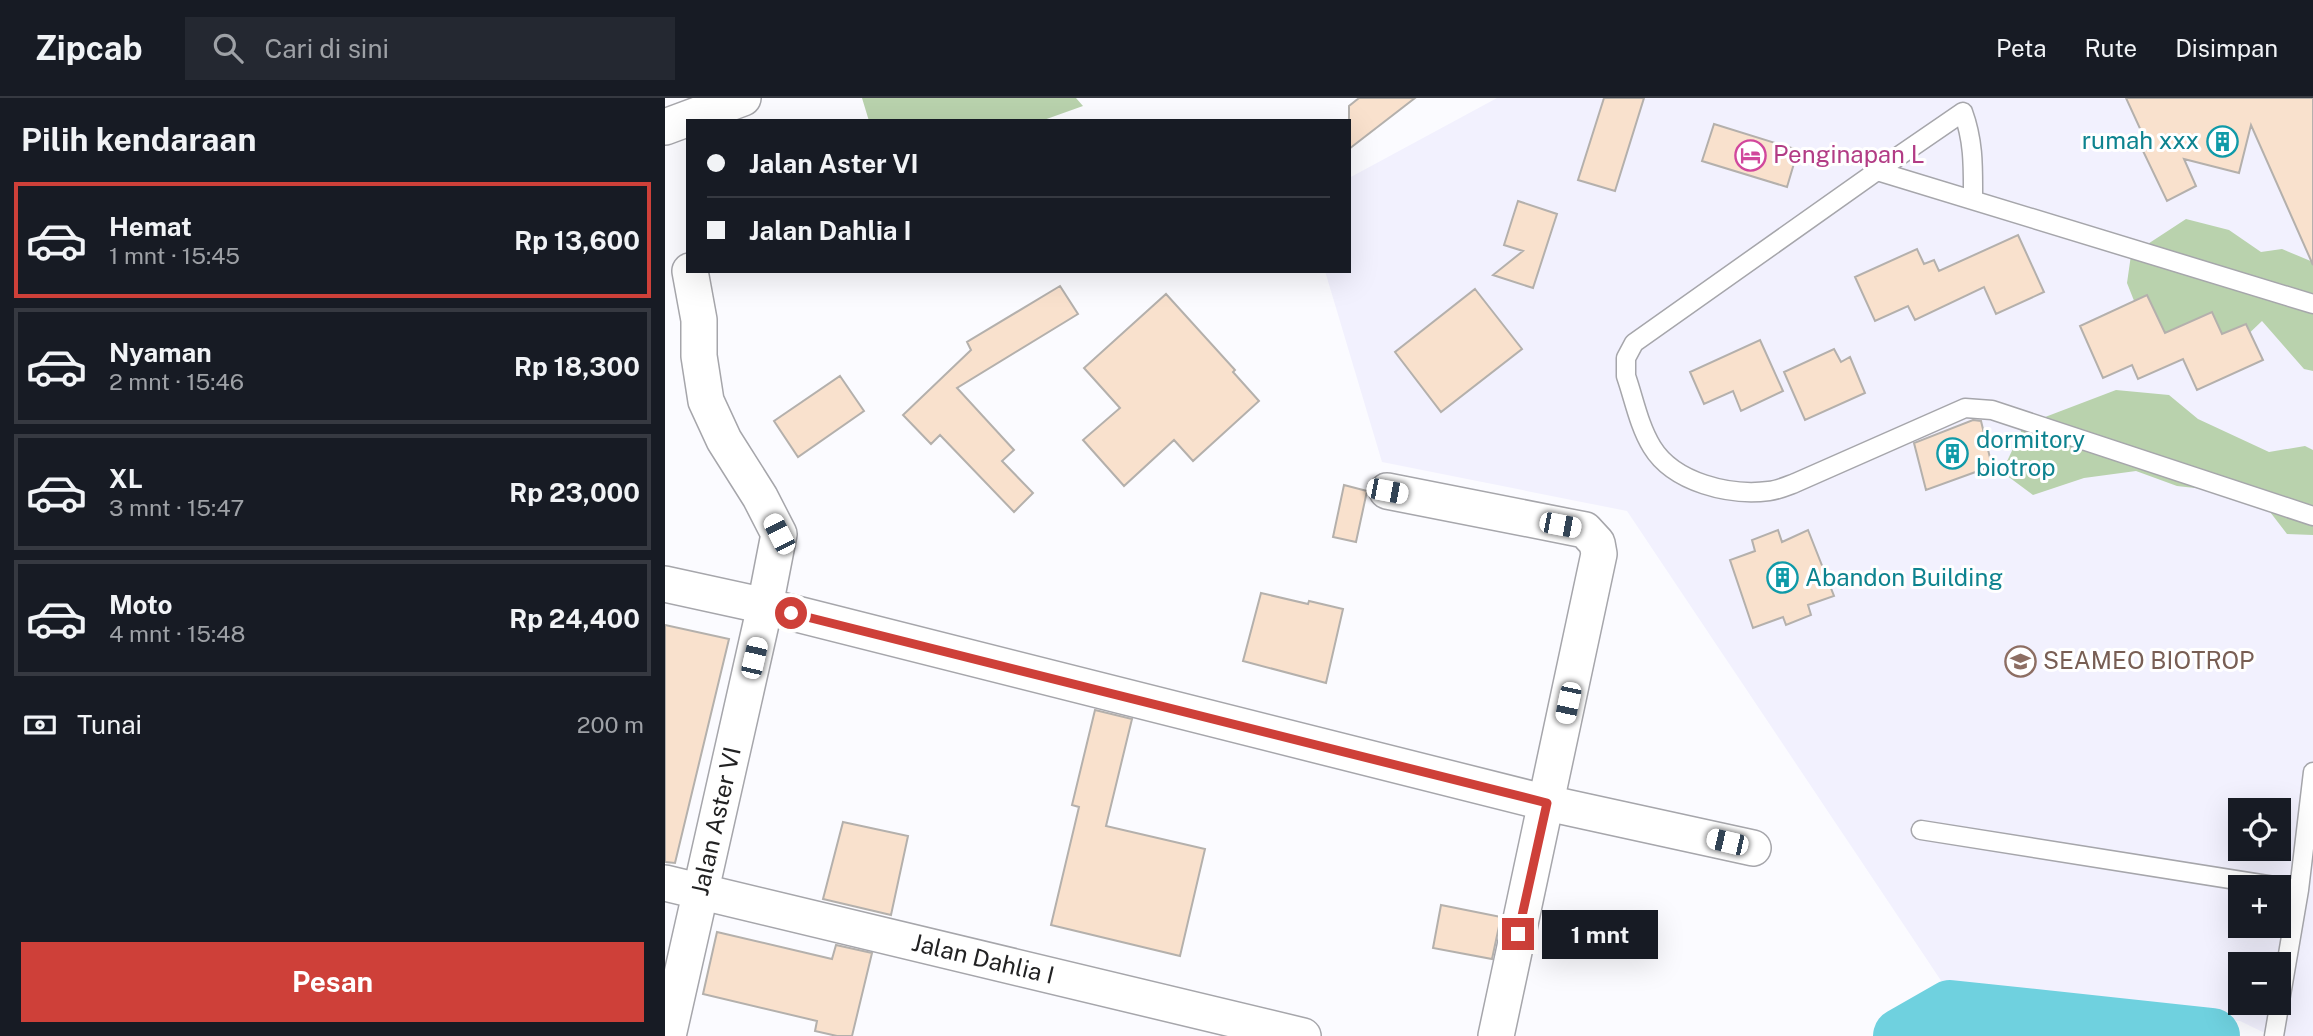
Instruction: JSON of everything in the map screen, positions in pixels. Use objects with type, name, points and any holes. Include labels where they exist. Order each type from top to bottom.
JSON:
[{"type":"street","points":[[673,113],[744,98]]},
{"type":"street","name":"Jalan Aster VI","points":[[669,1036],[779,534],[760,497],[724,440],[706,401],[699,356],[699,320],[691,273]]},
{"type":"street","points":[[1387,491],[1585,530],[1597,543],[1599,554],[1496,1036]]},
{"type":"street","points":[[665,584],[765,606],[1547,803],[1753,848]]},
{"type":"street","name":"Jalan Dahlia I","points":[[665,883],[1303,1036]]},
{"type":"lane","points":[[1973,200],[1971,133],[1963,113],[1634,343],[1626,358],[1626,376],[1652,447],[1672,468],[1689,477],[1730,490],[1772,491],[1965,408],[1979,408],[2313,516]]},
{"type":"lane","points":[[1877,171],[2313,304]]},
{"type":"lane","points":[[2274,1036],[2299,890],[2313,772]]},
{"type":"lane","points":[[1920,830],[2299,890]]},
{"type":"shaded area","name":"SEAMEO BIOTROP","points":[[1497,98],[2313,98],[2313,1036],[2271,1036],[2240,1021],[1950,994],[1627,511],[1382,462],[1326,273],[1351,273],[1351,177]]},
{"type":"green space","points":[[862,98],[1076,98],[1083,106],[1047,119],[868,119]]},
{"type":"green space","points":[[2186,219],[2229,230],[2261,252],[2282,249],[2313,262],[2313,371],[2304,369],[2262,321],[2240,342],[2190,344],[2146,331],[2127,283],[2131,255]]},
{"type":"green space","points":[[2116,390],[2169,395],[2198,419],[2269,452],[2305,446],[2313,450],[2313,535],[2287,534],[2257,495],[2177,486],[2136,471],[2084,478],[2033,495],[2002,472],[2024,425]]},
{"type":"building","points":[[1359,98],[1415,98],[1351,147],[1349,106]]},
{"type":"building","points":[[1604,98],[1644,98],[1615,191],[1578,180]]},
{"type":"building","points":[[2126,98],[2313,98],[2313,265],[2251,125],[2239,173],[2184,159],[2196,186],[2167,201],[2143,151],[2149,148]]},
{"type":"building","name":"Penginapan L","points":[[1714,124],[1798,150],[1787,187],[1702,161]]},
{"type":"building","points":[[1518,201],[1557,214],[1533,288],[1493,275],[1523,251],[1504,245]]},
{"type":"building","points":[[2018,235],[2044,292],[1996,314],[1984,287],[1915,320],[1908,306],[1875,321],[1855,277],[1917,249],[1924,264],[1934,260],[1939,271]]},
{"type":"building","points":[[1060,286],[1078,314],[957,388],[1014,450],[1002,461],[1033,493],[1014,512],[940,435],[931,444],[903,415],[971,350],[967,342]]},
{"type":"building","points":[[1475,289],[1522,349],[1441,412],[1395,352]]},
{"type":"building","points":[[1166,294],[1235,370],[1233,372],[1259,401],[1193,461],[1174,440],[1124,486],[1083,440],[1120,408],[1084,368]]},
{"type":"building","points":[[2147,295],[2165,333],[2212,312],[2222,334],[2246,324],[2263,360],[2197,390],[2183,359],[2138,379],[2132,365],[2103,378],[2080,326]]},
{"type":"building","points":[[1760,340],[1783,391],[1741,411],[1733,391],[1704,404],[1690,372]]},
{"type":"building","points":[[1834,349],[1841,362],[1850,357],[1865,393],[1805,420],[1784,372]]},
{"type":"building","points":[[840,376],[864,411],[798,457],[774,421]]},
{"type":"building","name":"dormitory biotrop","points":[[1973,420],[1981,421],[1992,466],[1926,490],[1914,443]]},
{"type":"building","points":[[1344,485],[1367,491],[1356,542],[1333,537]]},
{"type":"building","name":"Abandon Building","points":[[1778,530],[1782,542],[1808,530],[1834,596],[1808,605],[1811,615],[1786,625],[1783,617],[1753,628],[1730,560],[1755,551],[1752,540]]},
{"type":"building","points":[[1261,593],[1343,609],[1326,683],[1243,661]]},
{"type":"building","points":[[665,625],[729,639],[675,863],[665,862]]},
{"type":"building","points":[[1095,710],[1132,719],[1106,826],[1205,849],[1180,956],[1051,925],[1079,807],[1072,805]]},
{"type":"building","points":[[843,822],[908,836],[891,915],[823,899]]},
{"type":"building","points":[[1441,905],[1501,917],[1492,959],[1433,948]]},
{"type":"building","points":[[717,932],[832,959],[836,945],[872,953],[852,1036],[815,1031],[817,1021],[703,994]]},
{"type":"waterway","points":[[1901,1036],[1950,1008],[2212,1036]]},
{"type":"place","name":"rumah xxx","points":[[2222,141]]},
{"type":"place","name":"Penginapan L","points":[[1750,155]]},
{"type":"place","name":"dormitory biotrop","points":[[1953,454]]},
{"type":"place","name":"Abandon Building","points":[[1782,578]]},
{"type":"place","name":"SEAMEO BIOTROP","points":[[2020,661]]},
{"type":"route","points":[[791,613],[1547,803],[1518,934]]}]
